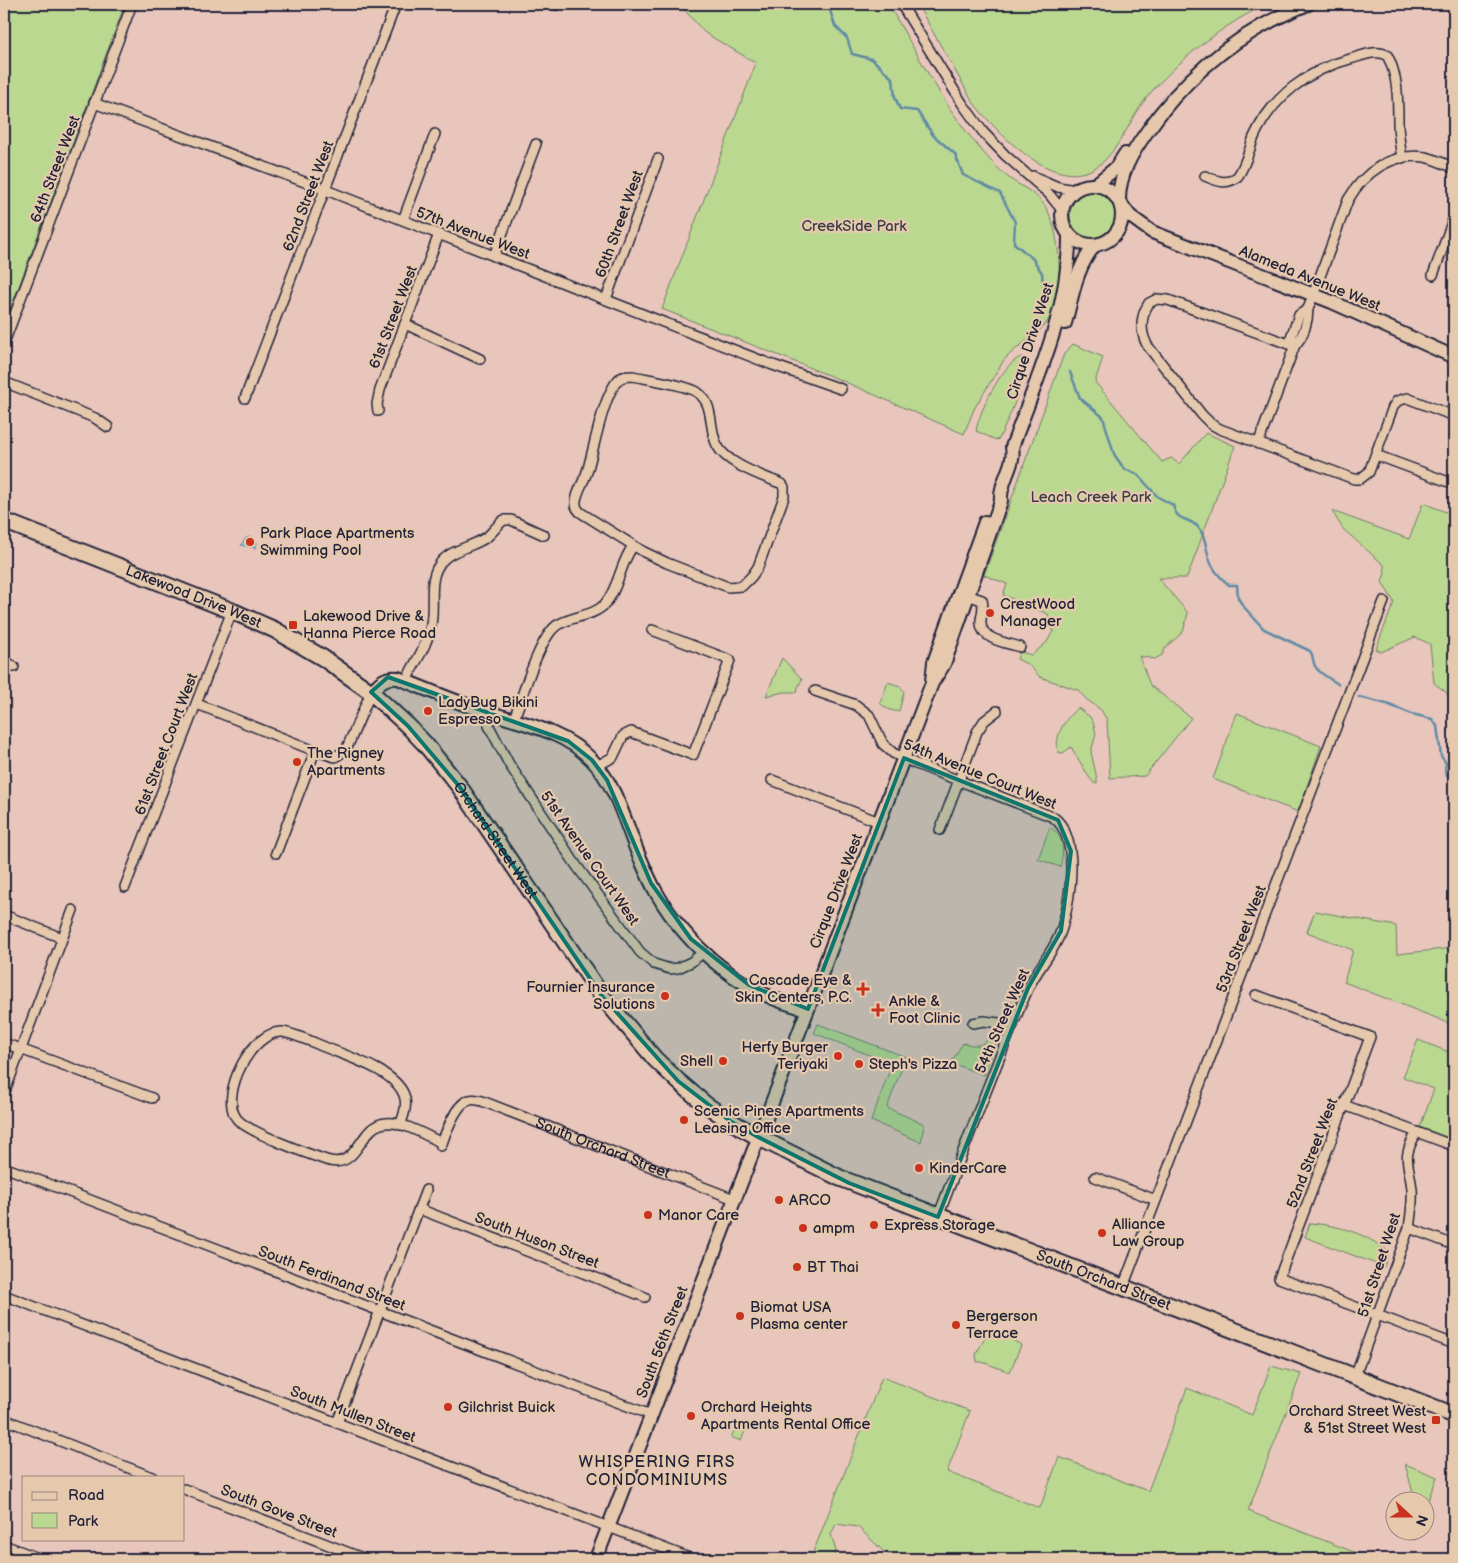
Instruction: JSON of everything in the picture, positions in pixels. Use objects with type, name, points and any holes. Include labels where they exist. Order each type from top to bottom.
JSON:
[{"type":"main road","points":[[1096,184],[1116,168],[1146,121],[1169,91],[1197,64],[1220,45],[1244,29],[1292,4]]},
{"type":"main road","points":[[1120,202],[1109,189],[1096,184],[1082,186],[1066,198],[1062,210],[1064,226],[1069,234],[1079,243],[1095,246],[1110,240],[1116,234],[1122,220],[1119,189],[1122,176],[1134,151],[1151,126],[1186,84],[1224,50],[1279,17],[1308,4]]},
{"type":"main road","name":"Alameda Avenue West","points":[[1120,202],[1130,216],[1152,232],[1313,295],[1454,357]]},
{"type":"main road","name":"Alameda Avenue West","points":[[1116,234],[1131,230],[1152,232]]},
{"type":"main road","name":"Cirque Drive West","points":[[1014,455],[1012,447],[1051,338],[1064,293],[1068,266],[1069,234]]},
{"type":"main road","name":"Cirque Drive West","points":[[758,1137],[932,683],[944,664],[964,594],[1001,501],[1000,492],[1014,455],[1020,450],[1065,322],[1079,269],[1083,260],[1095,246]]},
{"type":"main road","name":"Lakewood Drive West","points":[[4,521],[232,611],[296,641],[371,692]]},
{"type":"main road","points":[[371,692],[380,682],[394,677],[564,738],[578,748],[597,766],[610,786],[657,894],[681,927],[704,952],[730,973],[760,991],[792,1006],[808,1009]]},
{"type":"main road","name":"Orchard Street West","points":[[371,692],[408,726],[459,786],[602,996],[627,1026],[684,1087],[730,1122],[758,1137]]},
{"type":"main road","name":"South 56th Street","points":[[596,1559],[758,1137]]},
{"type":"main road","name":"South Orchard Street","points":[[758,1137],[849,1183],[1454,1415]]},
{"type":"street","name":"64th Street West","points":[[4,343],[132,4]]},
{"type":"street","name":"62nd Street West","points":[[245,398],[396,4]]},
{"type":"street","points":[[901,4],[968,114],[1005,155],[1049,194],[1062,210]]},
{"type":"street","points":[[1205,176],[1220,182],[1233,180],[1238,176],[1254,138],[1269,112],[1290,88],[1320,70],[1344,60],[1378,52],[1385,53],[1392,66],[1397,93],[1402,158]]},
{"type":"street","name":"57th Avenue West","points":[[94,103],[326,190],[770,364],[841,389]]},
{"type":"street","points":[[402,220],[435,134]]},
{"type":"street","points":[[494,256],[536,144]]},
{"type":"street","points":[[1258,444],[1295,345],[1291,337],[1299,315],[1308,309],[1348,200],[1354,190],[1361,181],[1387,162],[1402,158],[1426,158],[1454,168]]},
{"type":"street","name":"60th Street West","points":[[606,299],[658,159]]},
{"type":"street","points":[[1026,173],[1058,187],[1075,190]]},
{"type":"street","points":[[1433,275],[1454,217]]},
{"type":"street","name":"61st Street West","points":[[378,410],[377,404],[380,390],[439,234]]},
{"type":"street","points":[[1295,345],[1168,300],[1157,299],[1149,303],[1144,314],[1142,327],[1145,340],[1157,358],[1211,424],[1220,430],[1354,480],[1366,475],[1376,455],[1393,407],[1398,401],[1407,398],[1454,416]]},
{"type":"street","points":[[405,324],[480,359]]},
{"type":"street","points":[[633,376],[696,391],[708,404],[712,433],[720,450],[737,464],[782,484],[784,487],[784,498],[758,567],[742,586],[734,588],[719,584],[634,546],[580,513],[576,500],[615,385],[621,378],[633,376]]},
{"type":"street","points":[[4,382],[95,418],[108,427]]},
{"type":"street","points":[[1376,455],[1454,484]]},
{"type":"street","points":[[406,681],[421,656],[429,635],[433,616],[432,580],[441,562],[453,553],[488,535],[504,520],[511,520],[544,534]]},
{"type":"street","points":[[514,719],[537,658],[549,633],[562,622],[588,614],[604,604],[614,589],[625,558],[634,546]]},
{"type":"street","points":[[964,594],[982,600],[984,610],[980,624],[984,633],[993,639],[1020,647]]},
{"type":"street","name":"53rd Street West","points":[[1123,1287],[1384,601]]},
{"type":"street","name":"61st Street Court West","points":[[125,886],[198,704],[232,611]]},
{"type":"street","points":[[597,766],[613,757],[623,736],[631,732],[693,755],[730,660],[652,630]]},
{"type":"street","points":[[4,660],[14,667]]},
{"type":"street","name":"54th Avenue Court West","points":[[814,691],[856,705],[869,715],[879,738],[888,749],[904,758],[1053,817],[1060,823],[1066,834]]},
{"type":"street","points":[[198,704],[315,751],[335,757],[346,750],[371,692]]},
{"type":"street","points":[[940,830],[980,726],[989,716],[997,711]]},
{"type":"street","name":"51st Avenue Court West","points":[[490,713],[489,726],[509,764],[576,865],[640,952],[654,964],[670,969],[678,968],[691,962],[704,952]]},
{"type":"street","points":[[276,853],[315,751]]},
{"type":"street","points":[[772,780],[879,822]]},
{"type":"street","name":"54th Street West","points":[[938,1217],[1033,978],[1052,950],[1061,931],[1071,869],[1071,851],[1066,834]]},
{"type":"street","points":[[4,1094],[73,910]]},
{"type":"street","points":[[4,915],[62,938]]},
{"type":"street","name":"52nd Street West","points":[[1256,995],[1370,1036],[1280,1278],[1377,1315]]},
{"type":"street","points":[[973,1023],[984,1021],[1013,1025]]},
{"type":"street","points":[[283,1032],[370,1065],[387,1076],[400,1088],[406,1099],[400,1125],[386,1122],[378,1125],[368,1133],[349,1157],[340,1161],[331,1161],[245,1126],[235,1116],[231,1106],[231,1096],[240,1070],[252,1048],[268,1035],[283,1032]]},
{"type":"street","points":[[4,1043],[152,1098]]},
{"type":"street","name":"South Orchard Street","points":[[400,1125],[442,1144],[460,1106],[470,1099],[482,1101],[734,1199]]},
{"type":"street","points":[[1344,1105],[1454,1146]]},
{"type":"street","name":"51st Street West","points":[[1355,1376],[1409,1228],[1412,1190],[1406,1160],[1409,1145],[1417,1132]]},
{"type":"street","name":"South Ferdinand Street","points":[[4,1167],[651,1415]]},
{"type":"street","points":[[1095,1176],[1156,1200]]},
{"type":"street","points":[[337,1423],[426,1190]]},
{"type":"street","name":"South Huson Street","points":[[420,1209],[645,1296]]},
{"type":"street","points":[[1409,1228],[1454,1245]]},
{"type":"street","name":"South Mullen Street","points":[[4,1295],[692,1559]]},
{"type":"street","points":[[1377,1315],[1454,1344]]},
{"type":"street","points":[[4,1419],[149,1476]]},
{"type":"street","name":"South Gove Street","points":[[185,1489],[365,1559]]},
{"type":"street","points":[[4,1545],[40,1559]]},
{"type":"highlighted area","points":[[388,677],[568,741],[592,760],[607,780],[651,883],[691,939],[749,985],[808,1009],[904,758],[1058,820],[1071,851],[1061,931],[1028,988],[938,1217],[849,1183],[758,1137],[730,1121],[678,1081],[602,996],[459,786],[408,726],[371,692]]},
{"type":"green space","points":[[4,4],[125,4],[4,326]]},
{"type":"green space","name":"CreekSide Park","points":[[679,4],[888,4],[941,95],[984,154],[1009,178],[1042,201],[1055,230],[1059,260],[1058,291],[1055,305],[1051,316],[1041,329],[1004,360],[974,409],[964,434],[843,381],[662,309],[756,63],[705,33]]},
{"type":"green space","points":[[917,4],[1267,4],[1220,31],[1178,65],[1146,98],[1106,159],[1089,171],[1071,174],[1052,169],[1033,159],[998,131],[973,102]]},
{"type":"green space","points":[[1089,192],[1097,192],[1106,196],[1112,202],[1116,215],[1112,228],[1106,234],[1097,238],[1089,238],[1080,234],[1074,228],[1070,219],[1070,211],[1074,202],[1080,196]]},
{"type":"green space","name":"Leach Creek Park","points":[[1073,344],[1103,357],[1095,382],[1162,462],[1171,458],[1179,464],[1206,433],[1235,446],[1187,578],[1158,578],[1188,613],[1183,632],[1166,647],[1162,655],[1155,659],[1139,656],[1150,685],[1191,718],[1145,776],[1110,778],[1107,720],[1101,710],[1086,699],[1078,690],[1040,677],[1029,665],[1017,659],[1020,652],[1032,655],[1047,642],[1053,631],[1048,614],[1003,595],[1007,584],[984,575],[1064,354]]},
{"type":"green space","points":[[1021,357],[1026,361],[1025,370],[1016,401],[999,439],[996,440],[976,431],[978,422],[987,400],[1000,378],[1014,361]]},
{"type":"green space","points":[[1423,503],[1451,514],[1449,524],[1454,541],[1454,706],[1446,692],[1434,683],[1430,644],[1415,637],[1381,652],[1376,649],[1394,602],[1382,582],[1385,573],[1384,565],[1343,529],[1332,511],[1409,539]]},
{"type":"green space","points":[[782,658],[802,679],[797,692],[784,692],[766,696]]},
{"type":"green space","points":[[888,682],[900,686],[904,692],[899,711],[888,709],[880,703]]},
{"type":"green space","points":[[1078,708],[1090,717],[1096,734],[1091,752],[1097,779],[1095,784],[1071,747],[1063,753],[1058,752],[1059,734],[1065,722]]},
{"type":"green space","points":[[1237,713],[1321,746],[1298,812],[1213,779]]},
{"type":"green space","points":[[1050,827],[1061,840],[1062,856],[1060,867],[1038,859]]},
{"type":"green space","points":[[1315,911],[1396,926],[1397,954],[1454,948],[1454,1025],[1344,982],[1353,950],[1307,932]]},
{"type":"green space","points":[[818,1024],[906,1057],[887,1108],[924,1124],[921,1142],[871,1121],[892,1064],[814,1033]]},
{"type":"green space","points":[[994,1031],[999,1035],[984,1075],[951,1063],[963,1043],[981,1044]]},
{"type":"green space","points":[[1418,1040],[1454,1054],[1454,1140],[1420,1127],[1434,1089],[1403,1077]]},
{"type":"green space","points":[[1310,1223],[1342,1228],[1380,1245],[1389,1252],[1384,1267],[1305,1237]]},
{"type":"green space","points":[[989,1331],[1003,1334],[1021,1345],[1010,1372],[977,1362],[976,1354]]},
{"type":"green space","points":[[1271,1366],[1301,1374],[1248,1511],[1372,1559],[898,1559],[883,1551],[858,1527],[836,1524],[831,1534],[836,1551],[833,1559],[811,1558],[882,1377],[970,1411],[947,1472],[1040,1508],[1059,1457],[1148,1491],[1187,1388],[1252,1415]]},
{"type":"green space","points":[[736,1428],[745,1431],[741,1441],[731,1437]]},
{"type":"green space","points":[[1405,1464],[1437,1477],[1432,1490],[1412,1490]]},
{"type":"water","name":"Park Place Apartments Swimming Pool","points":[[250,537],[257,543],[256,548],[241,545],[246,538]]},
{"type":"waterway","points":[[715,4],[735,4]]},
{"type":"waterway","points":[[828,4],[835,26],[847,38],[852,54],[872,59],[893,79],[895,97],[900,109],[917,111],[933,135],[955,154],[963,175],[1000,193],[1015,222],[1014,243],[1033,259],[1042,273],[1045,304]]},
{"type":"waterway","points":[[1070,372],[1080,398],[1103,417],[1114,454],[1124,469],[1137,474],[1158,497],[1173,505],[1180,517],[1198,527],[1203,536],[1210,563],[1220,577],[1229,585],[1237,585],[1238,598],[1264,629],[1310,651],[1317,669],[1338,684]]},
{"type":"waterway","points":[[1359,697],[1432,719],[1437,726],[1441,756],[1446,763],[1445,771],[1449,780],[1454,781]]},
{"type":"place","name":"Park Place Apartments Swimming Pool","points":[[250,542]]},
{"type":"place","name":"CrestWood Manager","points":[[990,613]]},
{"type":"place","name":"Lakewood Drive & Hanna Pierce Road","points":[[293,625]]},
{"type":"place","name":"LadyBug Bikini Espresso","points":[[428,711]]},
{"type":"place","name":"The Rigney Apartments","points":[[297,762]]},
{"type":"place","name":"Cascade Eye & Skin Centers, P.C.","points":[[863,989]]},
{"type":"place","name":"Fournier Insurance Solutions","points":[[665,996]]},
{"type":"place","name":"Ankle & Foot Clinic","points":[[878,1010]]},
{"type":"place","name":"Herfy Burger Teriyaki","points":[[838,1056]]},
{"type":"place","name":"Shell","points":[[723,1061]]},
{"type":"place","name":"Steph's Pizza","points":[[859,1064]]},
{"type":"place","name":"Scenic Pines Apartments Leasing Office","points":[[684,1120]]},
{"type":"place","name":"KinderCare","points":[[919,1168]]},
{"type":"place","name":"ARCO","points":[[779,1200]]},
{"type":"place","name":"Manor Care","points":[[648,1215]]},
{"type":"place","name":"Express Storage","points":[[874,1225]]},
{"type":"place","name":"ampm","points":[[803,1228]]},
{"type":"place","name":"Alliance Law Group","points":[[1102,1233]]},
{"type":"place","name":"BT Thai","points":[[797,1267]]},
{"type":"place","name":"Biomat USA Plasma center","points":[[740,1316]]},
{"type":"place","name":"Bergerson Terrace","points":[[956,1325]]},
{"type":"place","name":"Gilchrist Buick","points":[[448,1407]]},
{"type":"place","name":"Orchard Heights Apartments Rental Office","points":[[691,1416]]},
{"type":"place","name":"Orchard Street West & 51st Street West","points":[[1436,1420]]},
{"type":"district","name":"WHISPERING FIRS CONDOMINIUMS","points":[[657,1470]]}]
